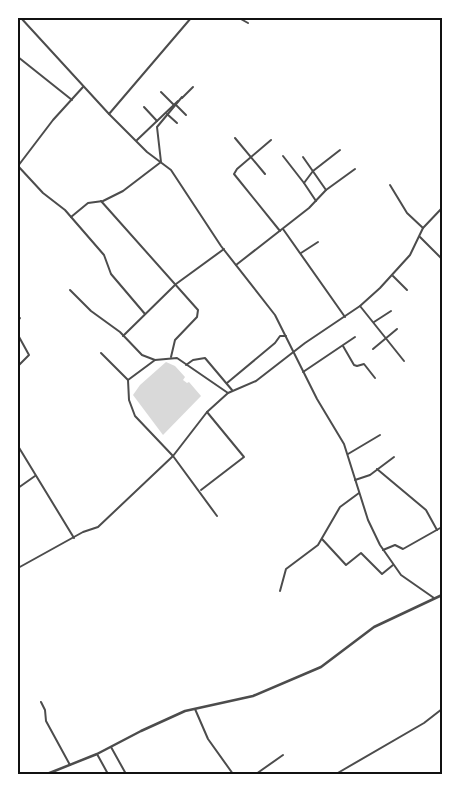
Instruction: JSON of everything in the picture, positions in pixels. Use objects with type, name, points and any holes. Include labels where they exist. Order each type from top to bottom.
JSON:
[{"type":"street","points":[[21,18],[109,114],[171,170],[224,249],[275,315],[317,399],[337,429],[348,454],[368,520],[383,550],[400,575],[434,598]]},
{"type":"street","points":[[109,114],[191,18]]},
{"type":"street","points":[[239,18],[248,23]]},
{"type":"street","points":[[18,57],[72,100]]},
{"type":"street","points":[[83,87],[18,166],[43,193],[71,217],[104,255],[111,274],[145,314]]},
{"type":"street","points":[[161,162],[156,127],[193,87]]},
{"type":"street","points":[[161,92],[186,115]]},
{"type":"street","points":[[136,140],[175,105]]},
{"type":"street","points":[[144,107],[157,121]]},
{"type":"street","points":[[168,114],[177,124]]},
{"type":"street","points":[[235,138],[265,174]]},
{"type":"street","points":[[271,140],[234,174],[280,232]]},
{"type":"street","points":[[304,183],[313,170],[340,150]]},
{"type":"street","points":[[283,156],[316,201]]},
{"type":"street","points":[[303,157],[326,190]]},
{"type":"street","points":[[71,217],[88,202],[100,201],[123,191],[161,162]]},
{"type":"street","points":[[236,265],[280,232],[326,190],[355,168]]},
{"type":"street","points":[[390,185],[407,213],[424,228]]},
{"type":"street","points":[[100,201],[199,312],[175,340],[171,357]]},
{"type":"street","points":[[18,568],[98,527],[174,456],[208,412],[228,393],[256,381],[294,354],[305,343],[360,306],[410,255],[424,228],[442,208]]},
{"type":"street","points":[[283,229],[345,317]]},
{"type":"street","points":[[420,237],[441,258]]},
{"type":"street","points":[[301,253],[318,242]]},
{"type":"street","points":[[123,336],[176,284],[224,249]]},
{"type":"street","points":[[392,275],[407,290]]},
{"type":"street","points":[[70,290],[142,355],[154,360]]},
{"type":"street","points":[[360,306],[404,361]]},
{"type":"street","points":[[374,322],[391,311]]},
{"type":"street","points":[[373,349],[397,329]]},
{"type":"street","points":[[18,335],[29,355],[18,366]]},
{"type":"street","points":[[227,383],[275,343],[280,336],[286,336]]},
{"type":"street","points":[[303,372],[355,338]]},
{"type":"street","points":[[343,346],[354,365],[364,364],[375,378]]},
{"type":"street","points":[[101,352],[128,380],[129,400],[134,416],[174,456],[217,516]]},
{"type":"street","points":[[128,380],[154,360],[171,357],[228,393]]},
{"type":"street","points":[[186,365],[193,360],[205,358],[232,390]]},
{"type":"street","points":[[200,491],[244,457],[208,412]]},
{"type":"street","points":[[348,454],[380,435]]},
{"type":"street","points":[[18,446],[74,538]]},
{"type":"street","points":[[355,480],[377,469],[394,457]]},
{"type":"street","points":[[377,469],[426,510],[437,530]]},
{"type":"street","points":[[18,488],[35,476]]},
{"type":"street","points":[[280,591],[286,570],[318,545],[340,507],[359,493]]},
{"type":"street","points":[[383,550],[394,545],[403,548],[442,527]]},
{"type":"street","points":[[322,539],[346,564],[361,553],[382,574],[393,565]]},
{"type":"street","points":[[47,774],[70,766],[141,731],[195,709],[253,696],[321,667],[374,627],[442,595]]},
{"type":"street","points":[[41,702],[45,710],[46,721],[70,766]]},
{"type":"street","points":[[195,709],[208,739],[233,774]]},
{"type":"street","points":[[336,774],[424,724],[442,709]]},
{"type":"street","points":[[111,747],[126,774]]},
{"type":"street","points":[[97,754],[108,774]]},
{"type":"street","points":[[256,774],[283,755]]},
{"type":"shaded area","points":[[166,362],[175,366],[185,377],[183,380],[187,383],[189,382],[201,396],[163,435],[133,395],[140,385]]}]
